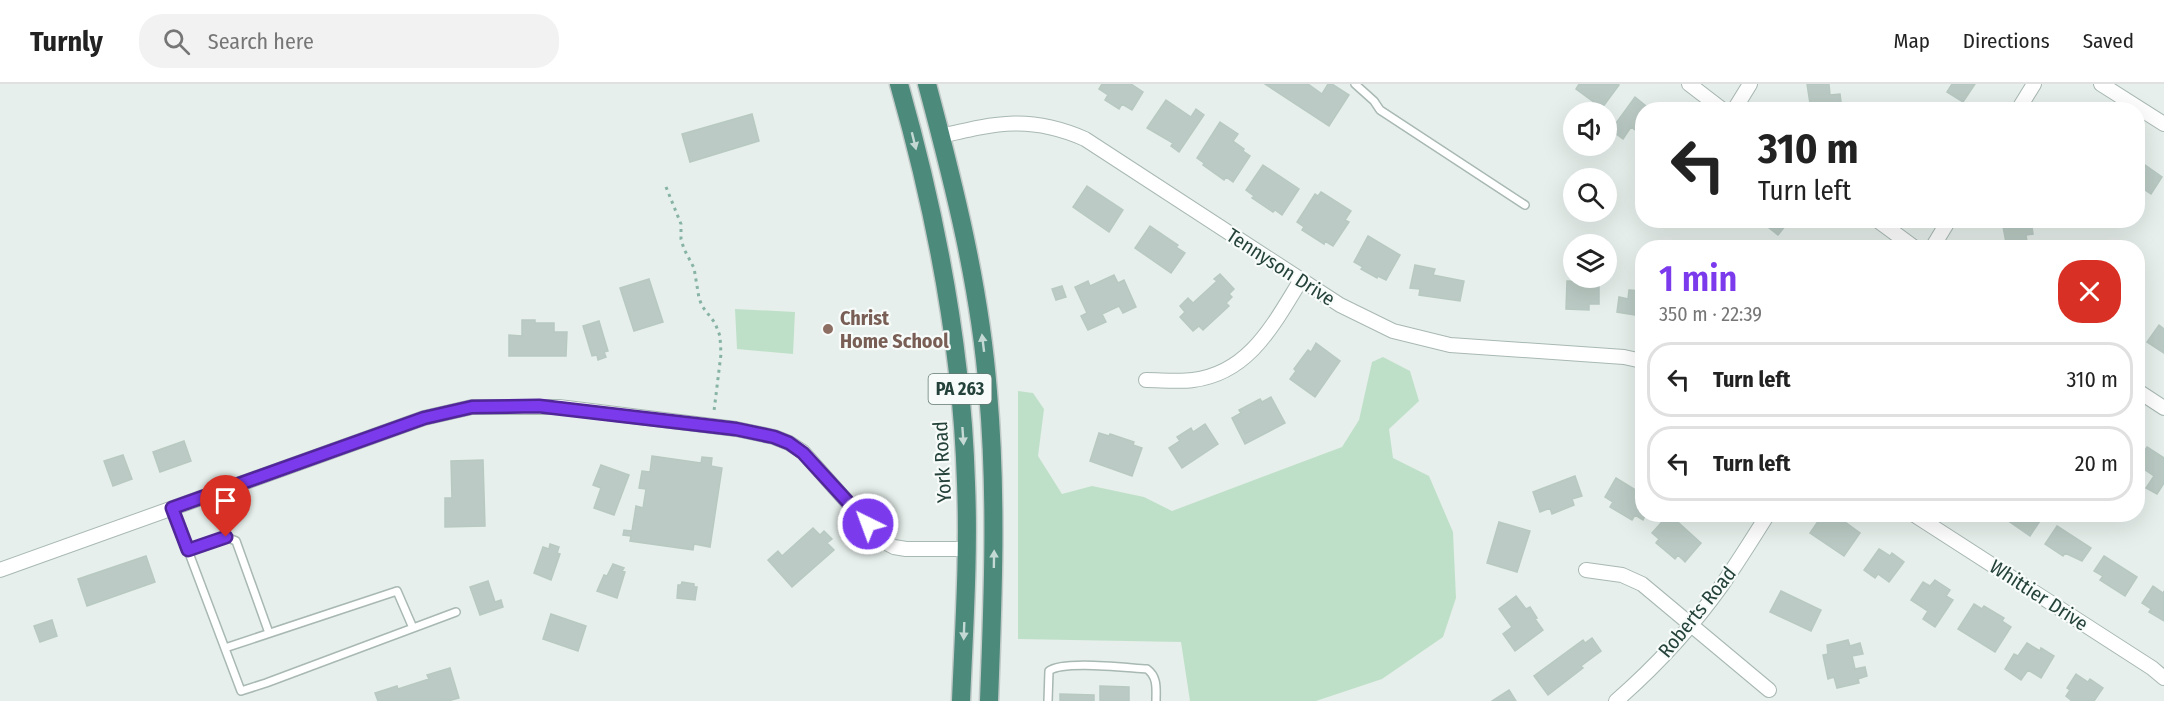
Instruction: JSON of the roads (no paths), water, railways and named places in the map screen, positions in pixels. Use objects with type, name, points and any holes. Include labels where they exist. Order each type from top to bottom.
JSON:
[{"type":"highway","name":"York Road","points":[[899,84],[931,206],[951,311],[963,425],[967,549],[961,701]]},
{"type":"highway","name":"PA 263","points":[[927,84],[962,224],[977,301],[988,392],[994,543],[989,701]]},
{"type":"street","points":[[1689,84],[1713,102]]},
{"type":"street","points":[[1739,102],[1750,84]]},
{"type":"street","points":[[2023,102],[2034,84]]},
{"type":"street","points":[[2101,84],[2129,102]]},
{"type":"street","points":[[2145,112],[2164,124]]},
{"type":"street","name":"Tennyson Drive","points":[[941,136],[992,124],[1024,123],[1065,130],[1100,147],[1357,315],[1411,337],[1450,345],[1635,359]]},
{"type":"street","points":[[1888,228],[1904,240]]},
{"type":"street","points":[[1146,380],[1205,378],[1239,363],[1265,337],[1301,280]]},
{"type":"street","points":[[2145,396],[2164,408]]},
{"type":"street","points":[[0,570],[424,418],[472,407],[539,406],[736,429],[774,437],[789,443],[803,453],[881,540],[894,547],[906,549],[967,549]]},
{"type":"street","name":"Roberts Road","points":[[1616,701],[1660,659],[1691,625],[1722,585],[1763,522]]},
{"type":"street","name":"Whittier Drive","points":[[1925,522],[2152,668],[2164,678]]},
{"type":"street","points":[[1586,570],[1622,575],[1642,584],[1769,690]]},
{"type":"lane","points":[[1355,84],[1374,101],[1380,110],[1525,205]]},
{"type":"lane","points":[[172,508],[241,691],[456,612]]},
{"type":"lane","points":[[188,550],[226,537],[236,541],[269,633]]},
{"type":"lane","points":[[225,648],[397,591],[413,628]]},
{"type":"lane","points":[[1048,701],[1049,671],[1054,667],[1068,665],[1148,669],[1154,674],[1156,680],[1156,701]]},
{"type":"place","name":"Christ Home School","points":[[828,329]]}]
